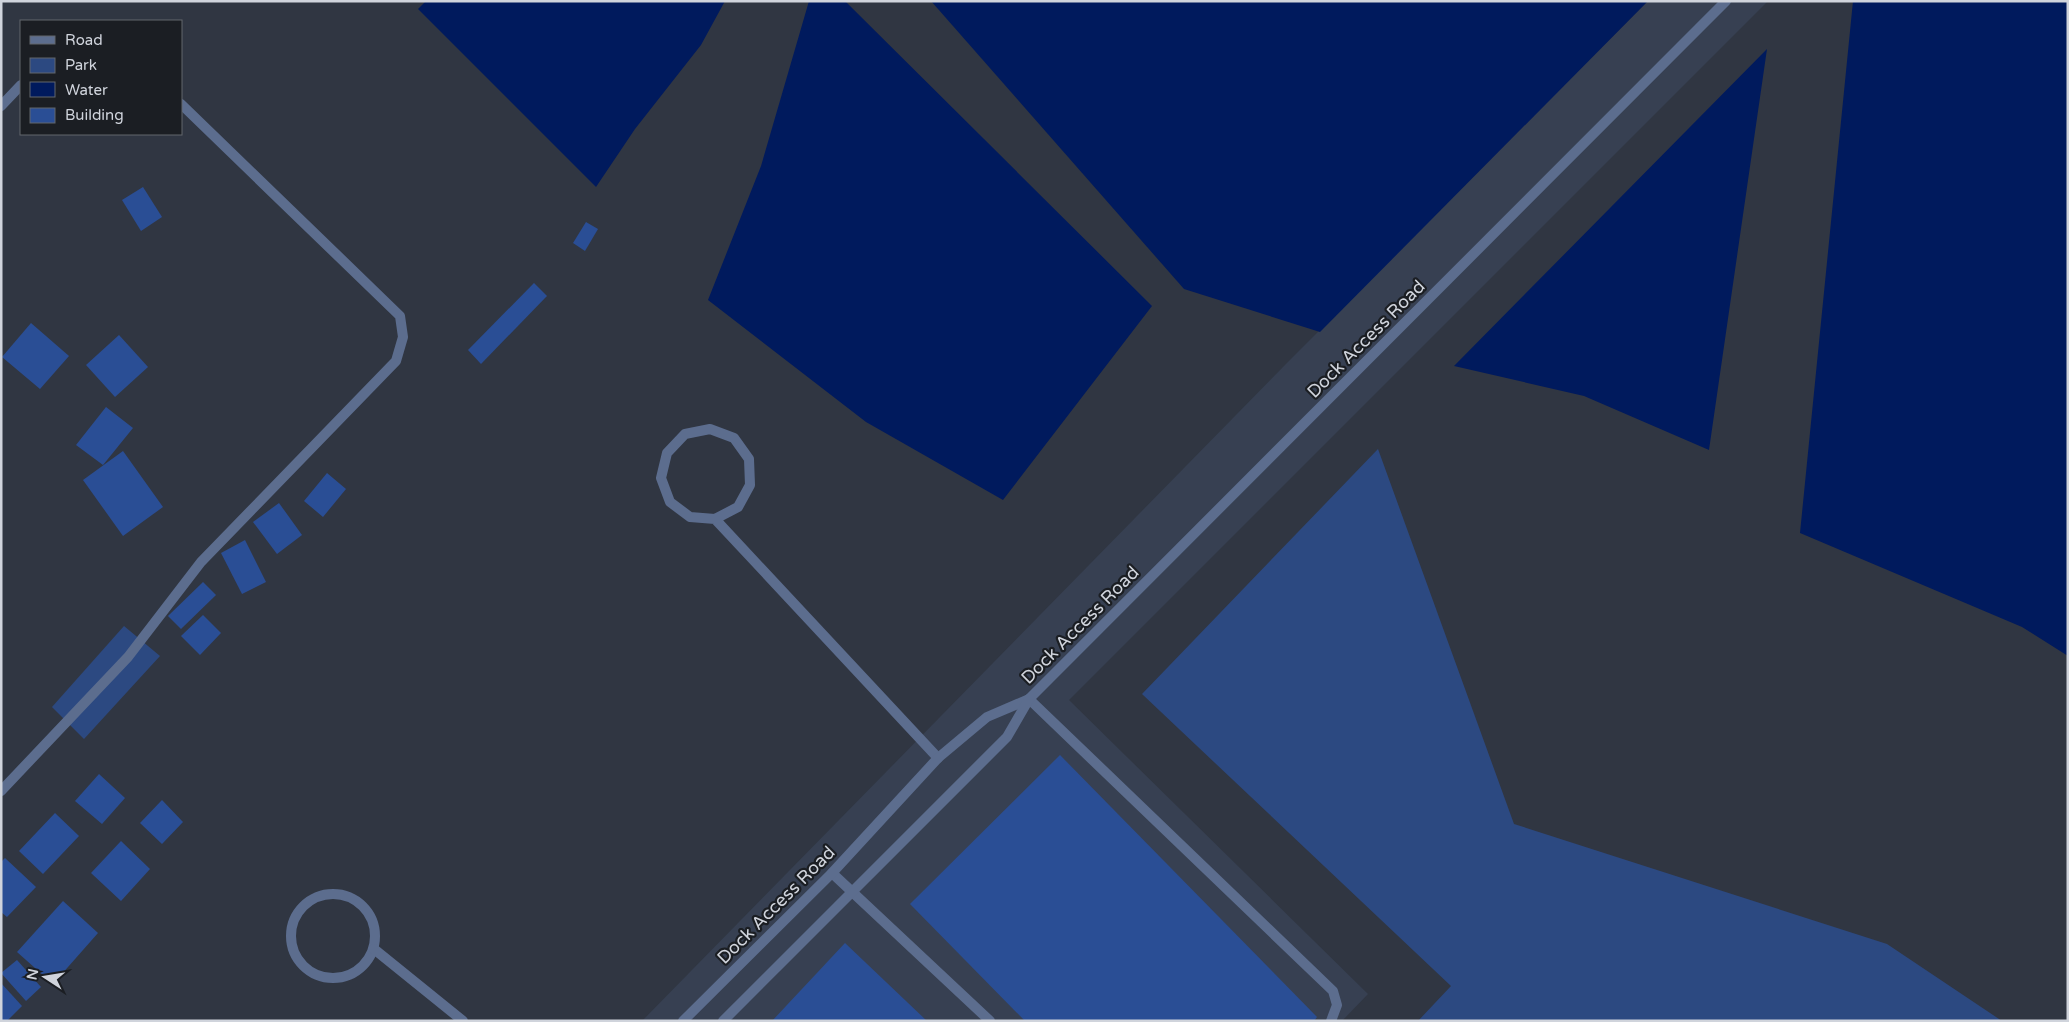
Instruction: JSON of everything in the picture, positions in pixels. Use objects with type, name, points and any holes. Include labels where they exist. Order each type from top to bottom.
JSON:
[{"type":"street","name":"Dock Access Road","points":[[723,1021],[1006,736],[1029,699],[1726,1]]},
{"type":"street","points":[[1,106],[20,85]]},
{"type":"street","points":[[1,791],[128,657],[201,562],[396,361],[403,337],[400,316],[182,105]]},
{"type":"street","points":[[715,519],[738,507],[750,484],[749,459],[734,438],[710,429],[685,434],[667,453],[661,478],[670,502],[690,517],[715,519],[938,758]]},
{"type":"street","name":"Dock Access Road","points":[[683,1021],[832,873],[938,758],[987,717],[1029,699]]},
{"type":"street","points":[[1029,699],[1333,991],[1337,1005],[1331,1021]]},
{"type":"street","points":[[832,873],[990,1021]]},
{"type":"street","points":[[323,894],[346,895],[364,906],[375,926],[374,949],[362,968],[342,978],[320,978],[301,966],[290,946],[292,923],[303,904],[323,894]]},
{"type":"street","points":[[374,949],[463,1021]]},
{"type":"shaded area","points":[[1648,1],[1768,1],[1069,700],[1368,994],[1342,1021],[642,1021],[1285,365]]},
{"type":"green space","points":[[1378,449],[1514,824],[1887,944],[2002,1021],[1418,1021],[1451,986],[1142,694]]},
{"type":"green space","points":[[124,626],[160,656],[84,739],[52,707]]},
{"type":"water","points":[[426,1],[725,1],[701,45],[635,129],[596,187],[418,9]]},
{"type":"water","points":[[809,1],[845,1],[1152,306],[1003,500],[866,422],[708,300],[761,166]]},
{"type":"water","points":[[931,1],[1648,1],[1320,332],[1184,289]]},
{"type":"water","points":[[1853,1],[2068,1],[2068,656],[2022,627],[1800,533]]},
{"type":"water","points":[[1767,49],[1709,450],[1584,396],[1454,366]]},
{"type":"building","points":[[143,187],[162,217],[141,231],[122,200]]},
{"type":"building","points":[[586,222],[598,229],[585,251],[573,243]]},
{"type":"building","points":[[534,283],[547,296],[481,364],[468,350]]},
{"type":"building","points":[[31,323],[69,356],[40,389],[2,357]]},
{"type":"building","points":[[119,335],[148,367],[115,397],[86,365]]},
{"type":"building","points":[[106,407],[133,428],[103,465],[76,445]]},
{"type":"building","points":[[123,451],[163,507],[123,536],[83,480]]},
{"type":"building","points":[[327,473],[346,489],[323,517],[304,501]]},
{"type":"building","points":[[279,503],[302,535],[277,554],[253,522]]},
{"type":"building","points":[[245,540],[266,582],[242,594],[221,553]]},
{"type":"building","points":[[203,582],[216,595],[181,629],[168,616]]},
{"type":"building","points":[[203,615],[221,633],[200,655],[181,636]]},
{"type":"building","points":[[1060,755],[1317,1017],[1314,1021],[1025,1021],[910,904]]},
{"type":"building","points":[[99,774],[125,798],[102,824],[75,801]]},
{"type":"building","points":[[162,800],[183,822],[162,844],[140,823]]},
{"type":"building","points":[[55,813],[79,836],[43,874],[19,851]]},
{"type":"building","points":[[121,841],[150,869],[121,901],[91,873]]},
{"type":"building","points":[[5,858],[36,887],[7,917],[1,912],[1,862]]},
{"type":"building","points":[[63,901],[98,933],[53,984],[17,952]]},
{"type":"building","points":[[845,943],[927,1021],[772,1021]]},
{"type":"building","points":[[17,960],[41,987],[26,1001],[1,973]]},
{"type":"building","points":[[1,983],[22,1006],[7,1021],[1,1021]]}]
